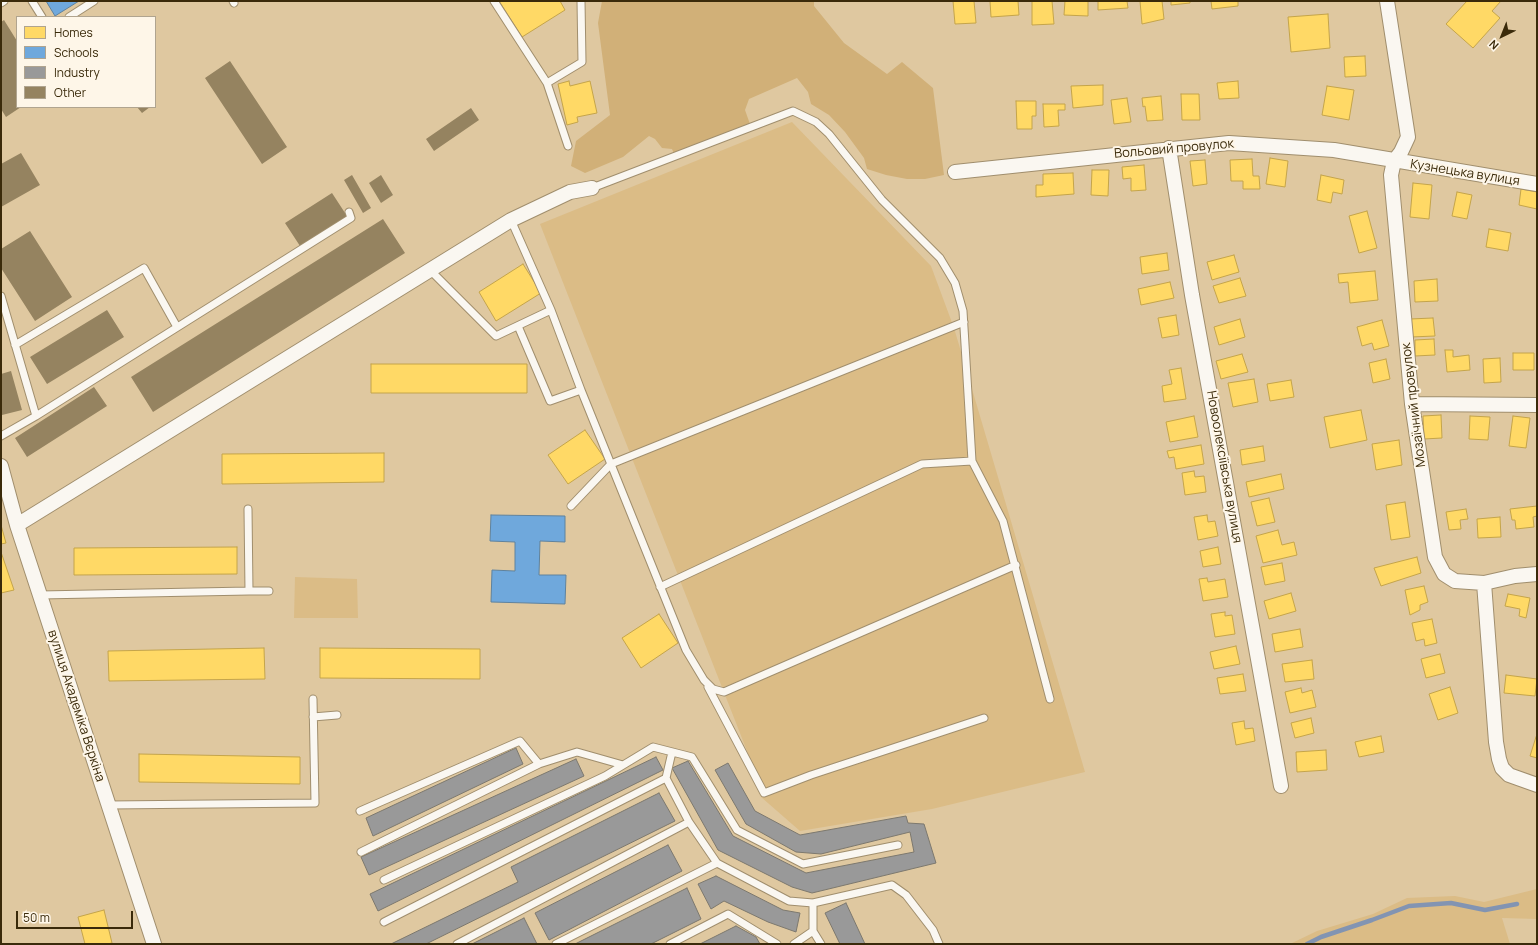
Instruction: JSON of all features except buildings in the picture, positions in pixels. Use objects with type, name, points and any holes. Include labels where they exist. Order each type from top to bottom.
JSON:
[{"type":"street","name":"Мозаїчний провулок","points":[[1388,1],[1408,137],[1401,152],[1394,161],[1391,175],[1412,404],[1435,557],[1444,574],[1455,581],[1484,583],[1515,576],[1537,574]]},
{"type":"street","name":"Вольовий провулок","points":[[955,172],[1169,148],[1229,143],[1334,150],[1394,161]]},
{"type":"street","name":"Новоолексіївська вулиця","points":[[1169,148],[1192,295],[1281,786]]},
{"type":"street","name":"Кузнецька вулиця","points":[[1394,161],[1537,184]]},
{"type":"street","points":[[17,525],[511,220],[570,192],[592,188]]},
{"type":"street","points":[[1412,404],[1537,405]]},
{"type":"street","name":"вулиця Академіка Вєркіна","points":[[1,466],[17,525],[154,944]]},
{"type":"street","points":[[1484,583],[1496,742],[1502,768],[1508,775],[1537,785]]},
{"type":"lane","points":[[32,1],[41,16]]},
{"type":"lane","points":[[71,16],[94,1]]},
{"type":"lane","points":[[494,1],[547,83],[568,146]]},
{"type":"lane","points":[[547,83],[582,62],[581,1]]},
{"type":"lane","points":[[592,188],[793,111],[816,122],[828,134],[882,200],[940,258],[955,283],[963,311],[972,461],[1003,521],[1016,565],[1050,699]]},
{"type":"lane","points":[[1,436],[36,416],[351,218],[349,212]]},
{"type":"lane","points":[[511,220],[551,310],[580,390],[686,650],[704,680],[764,793],[811,775],[984,718]]},
{"type":"lane","points":[[15,344],[144,268],[177,327]]},
{"type":"lane","points":[[430,270],[496,336],[551,310]]},
{"type":"lane","points":[[1,296],[36,416]]},
{"type":"lane","points":[[571,506],[611,464],[964,322]]},
{"type":"lane","points":[[518,326],[550,401],[580,390]]},
{"type":"lane","points":[[660,587],[922,464],[972,461]]},
{"type":"lane","points":[[248,509],[249,591]]},
{"type":"lane","points":[[704,680],[713,689],[724,692],[1016,565]]},
{"type":"lane","points":[[40,596],[269,591]]},
{"type":"lane","points":[[109,805],[315,803],[313,698]]},
{"type":"lane","points":[[314,717],[337,715]]},
{"type":"lane","points":[[360,811],[520,741],[538,764]]},
{"type":"lane","points":[[384,880],[605,776],[654,747],[692,757],[737,830],[803,864],[898,845]]},
{"type":"lane","points":[[361,852],[538,764],[577,752],[623,765]]},
{"type":"lane","points":[[672,752],[666,778],[689,822],[717,863],[789,901],[813,904],[892,885],[906,895],[933,930],[939,944]]},
{"type":"lane","points":[[384,922],[666,778]]},
{"type":"lane","points":[[457,944],[689,822]]},
{"type":"lane","points":[[556,944],[717,863]]},
{"type":"lane","points":[[813,904],[813,932],[821,944]]},
{"type":"lane","points":[[670,944],[728,914],[777,944]]},
{"type":"lane","points":[[794,944],[813,932]]},
{"type":"shaded area","points":[[602,1],[814,1],[814,6],[844,43],[887,74],[902,62],[933,88],[944,175],[925,179],[907,179],[886,175],[867,169],[864,158],[845,132],[829,115],[811,104],[808,92],[797,78],[749,99],[745,110],[751,127],[675,156],[672,149],[662,148],[655,139],[649,136],[623,157],[585,173],[571,166],[576,141],[610,115],[598,23]]},
{"type":"shaded area","points":[[792,122],[931,266],[954,328],[1085,772],[932,809],[800,831],[761,797],[749,756],[540,224]]},
{"type":"shaded area","points":[[295,577],[357,579],[358,618],[294,618]]},
{"type":"shaded area","points":[[1537,889],[1537,919],[1502,918],[1510,944],[1290,944],[1317,931],[1373,914],[1407,898],[1455,896],[1484,902]]},
{"type":"waterway","points":[[1307,944],[1321,937],[1409,906],[1451,903],[1485,910],[1517,904]]}]
